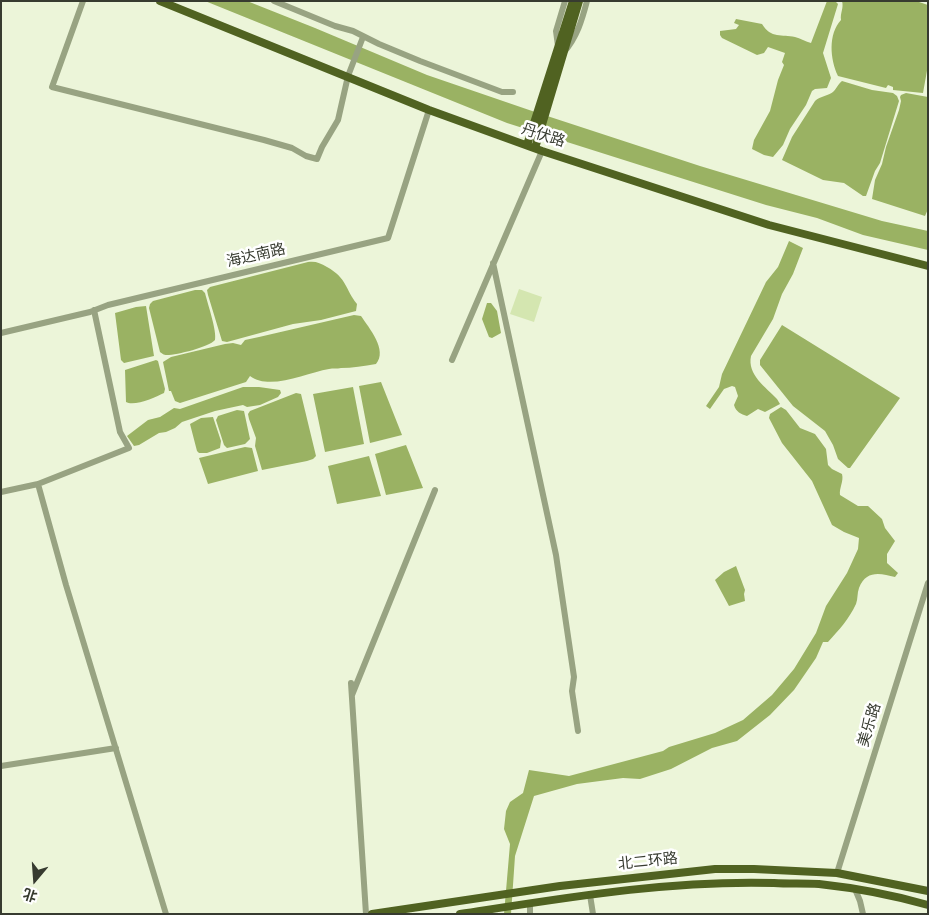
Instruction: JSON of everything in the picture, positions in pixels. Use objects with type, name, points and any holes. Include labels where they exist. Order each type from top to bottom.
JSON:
[{"type":"main road","name":"丹伏路","points":[[160,1],[429,110],[527,145],[769,225],[928,266]]},
{"type":"main road","points":[[561,52],[573,1]]},
{"type":"main road","points":[[527,145],[531,132],[542,111],[579,1]]},
{"type":"main road","points":[[539,149],[542,111]]},
{"type":"main road","name":"北二环路","points":[[372,914],[593,882],[715,870],[754,869],[837,873],[928,891]]},
{"type":"main road","points":[[835,886],[837,873]]},
{"type":"main road","points":[[592,895],[593,882]]},
{"type":"main road","name":"北二环路","points":[[460,914],[592,895],[714,883],[819,884],[855,889],[928,904]]},
{"type":"street","points":[[83,1],[52,87],[264,140],[292,148],[306,156],[317,159],[322,146],[338,120],[348,76],[362,39]]},
{"type":"street","points":[[274,1],[362,39],[493,89],[502,92],[513,92]]},
{"type":"street","points":[[565,1],[556,31],[561,52],[572,43],[578,32],[587,1]]},
{"type":"street","name":"海达南路","points":[[1,333],[108,305],[388,238],[429,110]]},
{"type":"street","points":[[452,360],[539,149]]},
{"type":"street","points":[[493,263],[556,555],[574,677],[572,691],[578,732]]},
{"type":"street","points":[[1,492],[38,484],[129,448],[120,432],[94,310]]},
{"type":"street","points":[[38,484],[166,914]]},
{"type":"street","points":[[352,696],[434,490]]},
{"type":"street","name":"美乐路","points":[[837,873],[926,598],[928,583]]},
{"type":"street","points":[[351,683],[366,914]]},
{"type":"street","points":[[1,766],[116,748]]},
{"type":"street","points":[[855,889],[863,914]]},
{"type":"street","points":[[592,895],[592,914]]},
{"type":"street","points":[[530,903],[530,914]]},
{"type":"shaded area","points":[[205,1],[247,1],[427,75],[535,112],[700,166],[882,221],[928,231],[928,250],[863,235],[817,218],[766,205],[507,123]]},
{"type":"shaded area","points":[[827,1],[838,4],[823,53],[831,78],[827,88],[812,91],[783,145],[773,157],[764,155],[752,149],[754,140],[770,111],[784,65],[782,62],[785,53],[768,47],[764,53],[757,55],[722,38],[720,31],[736,29],[739,25],[734,23],[736,19],[762,24],[765,29],[773,34],[795,37],[811,43]]},
{"type":"shaded area","points":[[842,1],[916,1],[928,5],[928,65],[923,93],[893,90],[893,87],[888,85],[886,88],[838,76],[833,62],[832,39],[841,20]]},
{"type":"shaded area","points":[[842,81],[872,90],[893,93],[899,101],[880,163],[866,196],[863,196],[844,183],[823,180],[782,160],[792,137],[815,101],[832,93]]},
{"type":"shaded area","points":[[906,93],[928,97],[928,209],[925,216],[872,199],[875,180],[899,110],[900,97]]},
{"type":"shaded area","points":[[789,241],[803,248],[773,319],[751,356],[752,369],[758,380],[780,404],[765,412],[758,409],[747,416],[739,412],[734,405],[738,396],[735,387],[732,386],[724,389],[710,409],[706,406],[719,387],[722,374],[766,282],[778,267]]},
{"type":"shaded area","points":[[308,262],[320,263],[338,275],[357,304],[356,311],[321,320],[293,324],[227,342],[222,341],[208,295],[207,290],[210,287]]},
{"type":"shaded area","points":[[519,289],[542,297],[534,322],[510,314]]},
{"type":"shaded area","points":[[195,290],[202,290],[205,293],[214,324],[215,340],[212,343],[192,350],[172,355],[163,354],[160,352],[149,308],[150,304],[153,301]]},
{"type":"shaded area","points":[[487,303],[491,303],[497,311],[501,333],[492,338],[489,337],[482,319]]},
{"type":"shaded area","points":[[146,306],[154,356],[124,363],[121,360],[115,313]]},
{"type":"shaded area","points":[[354,315],[361,316],[376,339],[380,352],[376,364],[330,369],[288,380],[268,382],[250,376],[246,382],[180,403],[175,401],[171,391],[169,391],[163,362],[171,357],[225,344],[241,345],[245,340]]},
{"type":"shaded area","points":[[782,325],[900,398],[850,468],[838,459],[825,431],[793,406],[760,365],[760,360]]},
{"type":"shaded area","points":[[158,361],[165,389],[164,393],[139,402],[126,402],[125,370]]},
{"type":"shaded area","points":[[381,382],[402,435],[370,443],[359,386]]},
{"type":"shaded area","points":[[243,387],[280,390],[281,393],[278,397],[260,405],[247,407],[243,405],[215,411],[182,422],[175,428],[159,433],[139,445],[134,446],[127,436],[148,420],[160,417],[174,408],[180,409]]},
{"type":"shaded area","points":[[353,387],[364,444],[325,452],[313,394]]},
{"type":"shaded area","points":[[296,393],[301,394],[316,456],[307,461],[262,470],[255,446],[256,438],[248,414],[250,411]]},
{"type":"shaded area","points":[[781,407],[786,410],[800,428],[815,434],[826,449],[828,465],[842,474],[840,495],[858,506],[868,506],[882,519],[885,528],[895,541],[887,554],[887,563],[898,573],[895,577],[874,574],[865,578],[859,588],[856,604],[850,615],[828,642],[823,642],[816,658],[794,690],[770,715],[737,741],[712,748],[671,769],[640,779],[623,778],[577,784],[534,796],[515,856],[511,914],[504,914],[510,844],[504,829],[506,811],[510,802],[523,793],[529,770],[569,776],[663,751],[669,747],[715,733],[743,720],[772,695],[794,669],[816,633],[826,606],[847,573],[858,549],[859,538],[832,525],[812,481],[782,443],[769,418],[770,414]]},
{"type":"shaded area","points":[[237,410],[244,411],[250,439],[245,444],[227,448],[224,445],[216,420],[218,416]]},
{"type":"shaded area","points":[[213,417],[221,441],[220,448],[207,453],[199,453],[190,424],[201,418]]},
{"type":"shaded area","points":[[406,445],[423,488],[386,495],[375,454]]},
{"type":"shaded area","points":[[245,447],[252,448],[258,471],[208,484],[199,458]]},
{"type":"shaded area","points":[[369,456],[381,496],[337,504],[328,466]]},
{"type":"shaded area","points":[[736,566],[745,590],[745,601],[729,606],[715,580],[724,572]]}]
